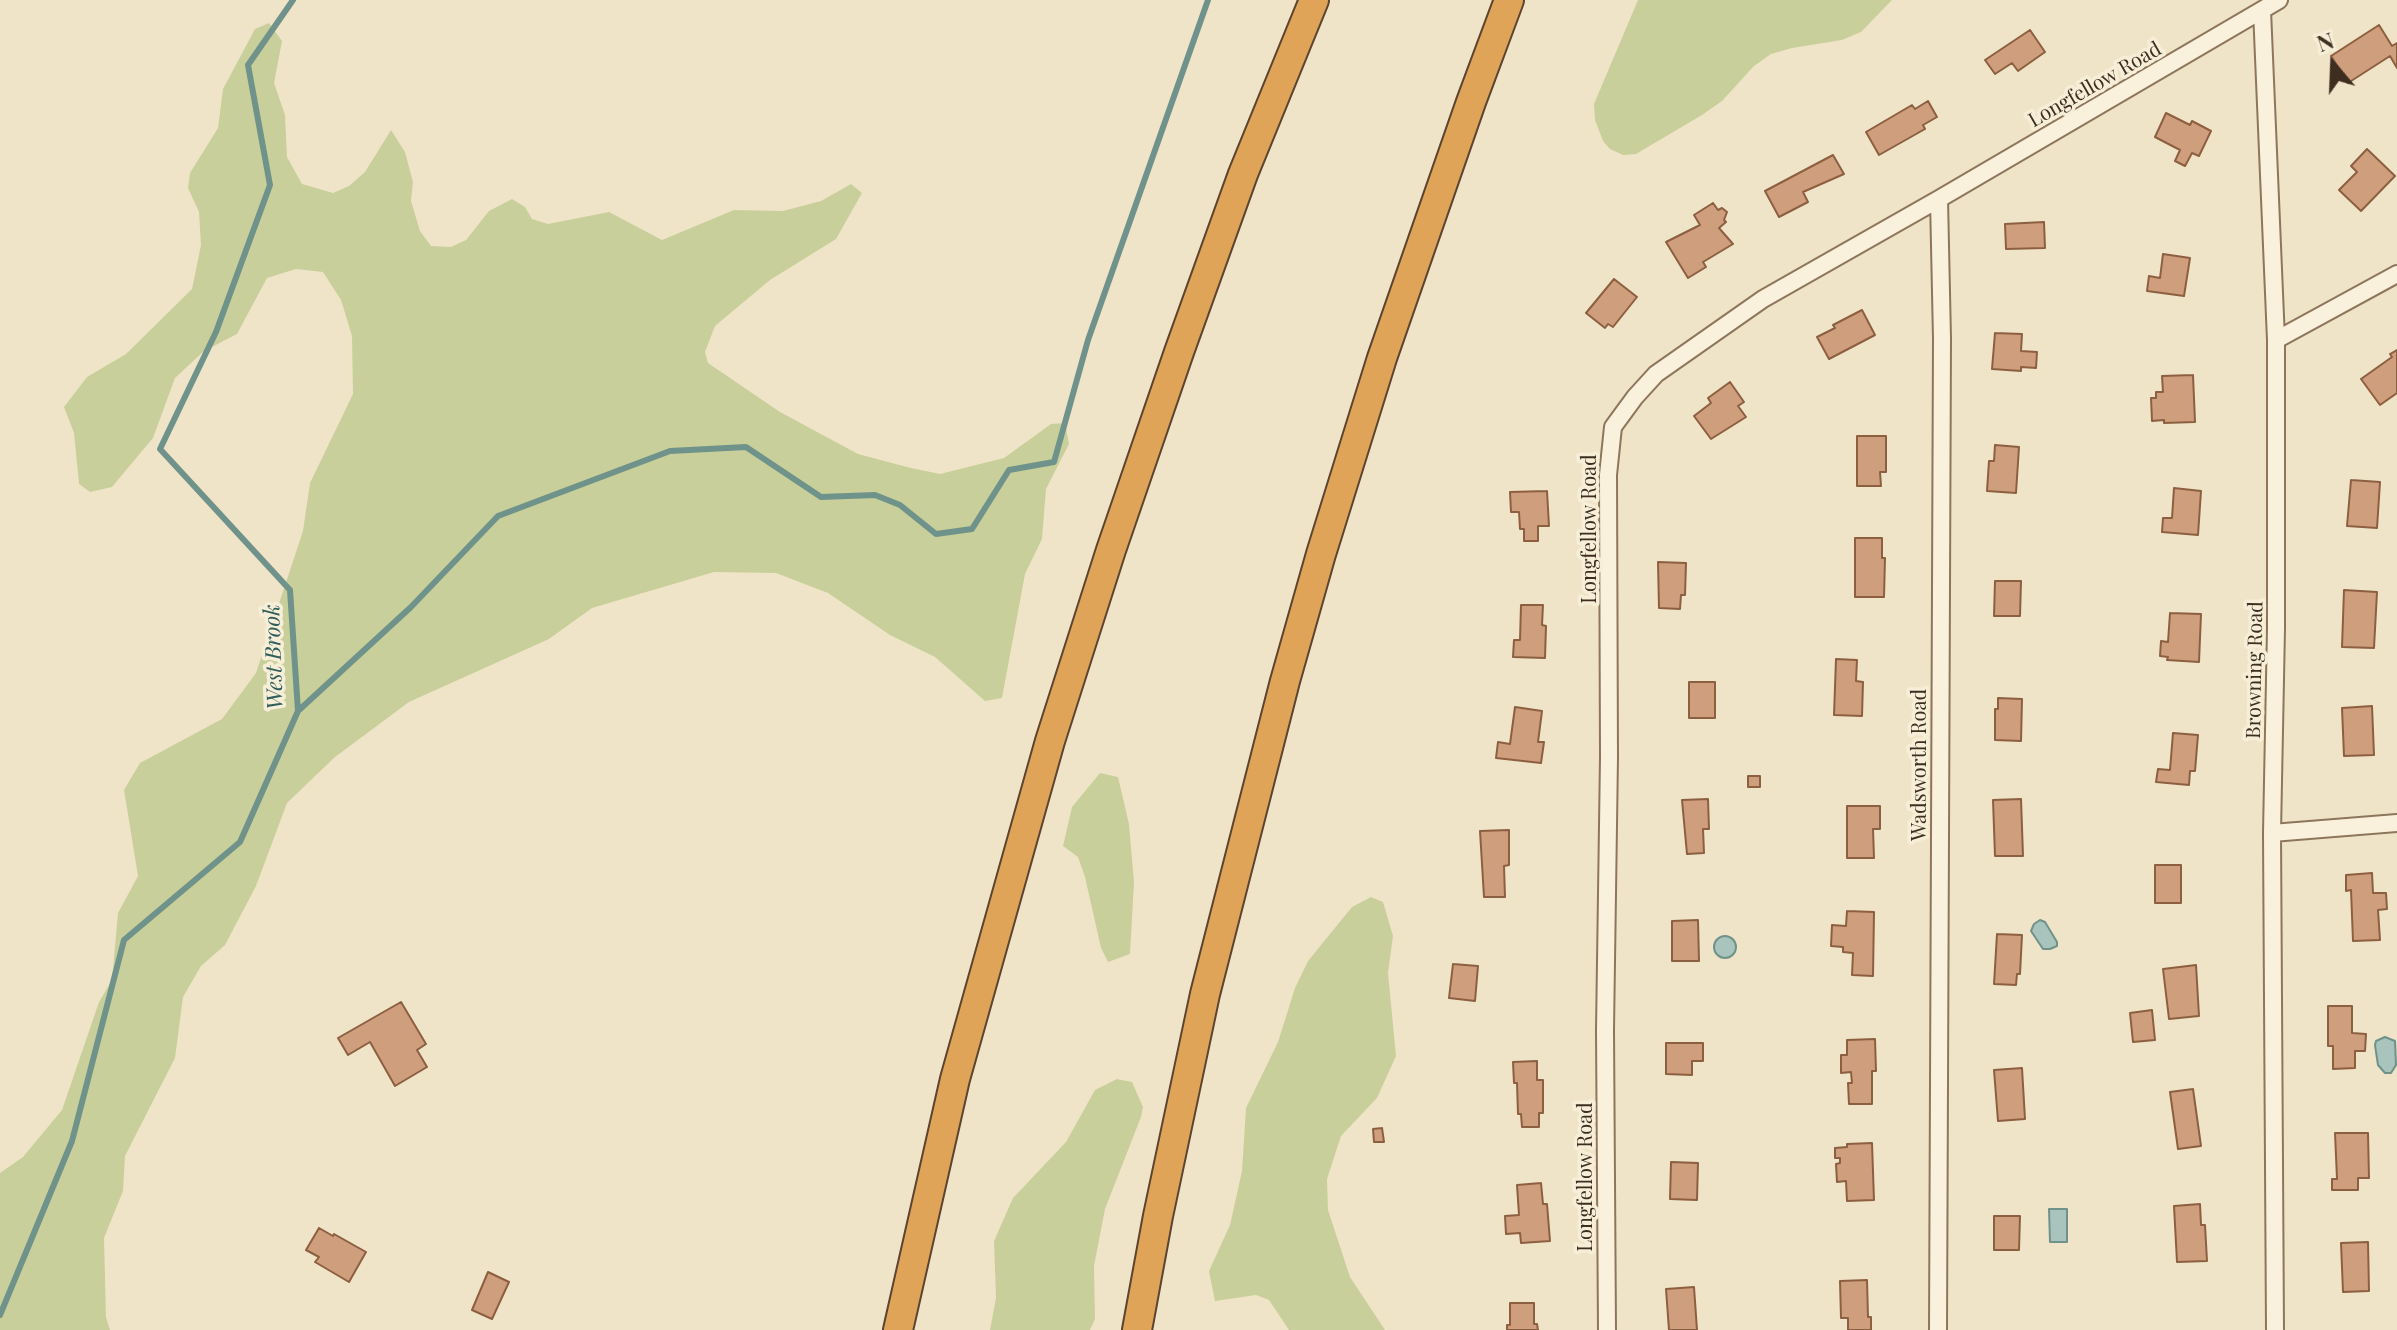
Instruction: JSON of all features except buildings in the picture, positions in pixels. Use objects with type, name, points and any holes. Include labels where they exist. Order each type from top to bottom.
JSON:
[{"type":"highway","points":[[898,1330],[955,1079],[1050,741],[1179,352],[1243,174],[1314,0]]},
{"type":"highway","points":[[1137,1330],[1205,994],[1285,681],[1382,358],[1509,0]]},
{"type":"street","name":"Longfellow Road","points":[[1607,1330],[1608,475],[1613,427],[1648,381],[1763,299],[2279,0]]},
{"type":"street","name":"Browning Road","points":[[2262,10],[2276,340],[2272,833],[2275,1330]]},
{"type":"street","name":"Wadsworth Road","points":[[1938,1330],[1942,355],[1939,199]]},
{"type":"street","points":[[2276,340],[2397,274]]},
{"type":"street","points":[[2272,833],[2397,823]]},
{"type":"green space","points":[[1638,0],[1892,0],[1861,32],[1842,40],[1771,54],[1754,66],[1722,101],[1702,115],[1636,154],[1623,155],[1610,149],[1603,141],[1595,120],[1594,104]]},
{"type":"green space","points":[[269,23],[282,41],[274,83],[285,115],[287,157],[302,184],[333,193],[349,186],[365,172],[391,130],[405,152],[413,182],[411,201],[420,231],[431,246],[451,247],[466,240],[489,211],[512,199],[525,207],[532,219],[548,224],[609,212],[662,240],[734,210],[783,211],[821,201],[851,184],[862,193],[836,239],[770,280],[715,326],[705,352],[708,363],[780,412],[858,454],[911,468],[940,474],[1004,458],[1051,424],[1065,423],[1069,444],[1046,489],[1042,539],[1025,574],[1002,698],[985,701],[935,657],[890,635],[828,593],[776,573],[714,572],[592,608],[549,639],[409,702],[335,757],[287,803],[256,886],[225,945],[201,966],[183,997],[175,1058],[125,1156],[123,1191],[104,1238],[106,1317],[110,1330],[0,1330],[0,1173],[23,1157],[62,1110],[99,1002],[112,980],[118,913],[138,876],[124,790],[140,763],[222,719],[256,673],[303,531],[310,483],[353,394],[352,336],[341,300],[323,272],[296,269],[267,278],[237,334],[204,351],[175,378],[153,438],[112,487],[90,492],[79,484],[74,433],[64,407],[87,377],[126,354],[192,289],[201,245],[199,212],[188,188],[190,173],[218,128],[223,89],[255,29]]},
{"type":"green space","points":[[1100,773],[1118,777],[1129,824],[1134,882],[1130,954],[1108,962],[1101,948],[1078,857],[1063,846],[1072,807]]},
{"type":"green space","points":[[1371,897],[1383,902],[1393,936],[1388,973],[1396,1056],[1377,1098],[1341,1136],[1327,1179],[1328,1210],[1350,1277],[1385,1330],[1289,1330],[1269,1300],[1256,1295],[1215,1301],[1209,1271],[1230,1225],[1242,1171],[1246,1108],[1278,1042],[1295,988],[1308,961],[1352,907]]},
{"type":"green space","points":[[1117,1079],[1132,1082],[1143,1107],[1105,1209],[1094,1266],[1095,1319],[1090,1330],[990,1330],[996,1298],[994,1241],[1013,1198],[1066,1142],[1095,1090]]},
{"type":"water","points":[[2040,920],[2045,922],[2057,946],[2043,949],[2031,931]]},
{"type":"water","points":[[1725,936],[1733,939],[1736,947],[1733,955],[1725,958],[1717,955],[1714,947],[1717,939]]},
{"type":"water","points":[[2385,1037],[2395,1041],[2396,1065],[2391,1073],[2385,1073],[2378,1065],[2376,1041]]},
{"type":"water","points":[[2049,1209],[2067,1209],[2067,1242],[2050,1242]]},
{"type":"waterway","name":"West Brook","points":[[0,1315],[72,1141],[124,940],[240,842],[298,711],[290,590],[160,449],[216,332],[270,185],[248,65],[293,0]]},
{"type":"waterway","points":[[298,711],[411,607],[498,516],[670,451],[746,447],[821,497],[875,495],[900,505],[936,534],[972,529],[1009,470],[1054,462],[1088,340],[1208,0]]}]
